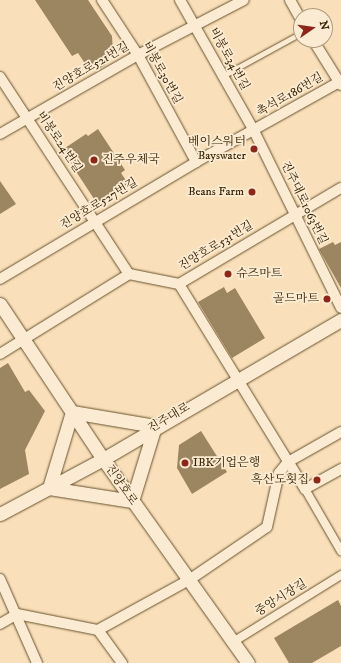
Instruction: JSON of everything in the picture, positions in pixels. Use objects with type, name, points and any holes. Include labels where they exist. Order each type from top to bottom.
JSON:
[{"type":"street","name":"비봉로30번길","points":[[102,0],[138,55],[196,162]]},
{"type":"street","name":"비봉로34번길","points":[[180,0],[196,25],[254,131]]},
{"type":"street","name":"진양호로521번길","points":[[0,134],[138,55],[244,0]]},
{"type":"street","name":"촉석로186번길","points":[[254,131],[340,82],[318,48]]},
{"type":"street","name":"비봉로24번길","points":[[0,77],[96,221],[129,274]]},
{"type":"street","name":"진양호로527번길","points":[[0,279],[196,162],[254,131]]},
{"type":"street","name":"진주대로1063번길","points":[[254,131],[341,308]]},
{"type":"street","name":"진양호로531번길","points":[[129,274],[179,284],[341,188]]},
{"type":"street","points":[[0,354],[129,274]]},
{"type":"street","points":[[179,284],[305,489],[341,551]]},
{"type":"street","name":"진양호로","points":[[0,304],[102,459],[248,663]]},
{"type":"street","name":"진주대로","points":[[0,514],[102,459],[236,379],[341,320]]},
{"type":"street","points":[[72,412],[156,426],[132,501],[49,488],[72,412]]},
{"type":"street","points":[[0,624],[17,614],[98,630],[189,580],[267,527],[279,473],[288,462],[341,432]]},
{"type":"street","points":[[305,489],[341,469]]},
{"type":"street","name":"중앙시장길","points":[[233,642],[341,575]]},
{"type":"street","points":[[0,579],[17,614],[37,663]]},
{"type":"street","points":[[98,630],[122,663]]},
{"type":"lane","points":[[224,75],[293,37]]},
{"type":"building","points":[[35,0],[88,0],[112,36],[113,51],[105,65],[97,70],[86,65],[78,53],[72,56]]},
{"type":"building","name":"진주우체국","points":[[98,129],[125,170],[121,173],[129,185],[98,205],[62,150],[86,134],[88,136]]},
{"type":"building","points":[[0,181],[16,204],[0,214]]},
{"type":"building","points":[[333,242],[335,245],[341,242],[341,288],[319,249]]},
{"type":"building","points":[[224,287],[227,293],[235,288],[265,338],[232,358],[198,302]]},
{"type":"building","points":[[8,363],[25,392],[29,390],[45,411],[25,450],[29,474],[0,489],[0,368]]},
{"type":"building","points":[[201,431],[227,472],[192,494],[177,468],[179,445]]},
{"type":"building","points":[[338,600],[341,606],[341,646],[312,663],[289,663],[274,638]]},
{"type":"place","name":"베이스워터 Bayswater","points":[[254,149]]},
{"type":"place","name":"진주우체국","points":[[94,160]]},
{"type":"place","name":"Beans Farm","points":[[252,192]]},
{"type":"place","name":"슈즈마트","points":[[228,274]]},
{"type":"place","name":"골드마트","points":[[327,299]]},
{"type":"place","name":"IBK기업은행","points":[[185,463]]},
{"type":"place","name":"흑산도횟집","points":[[317,480]]}]
